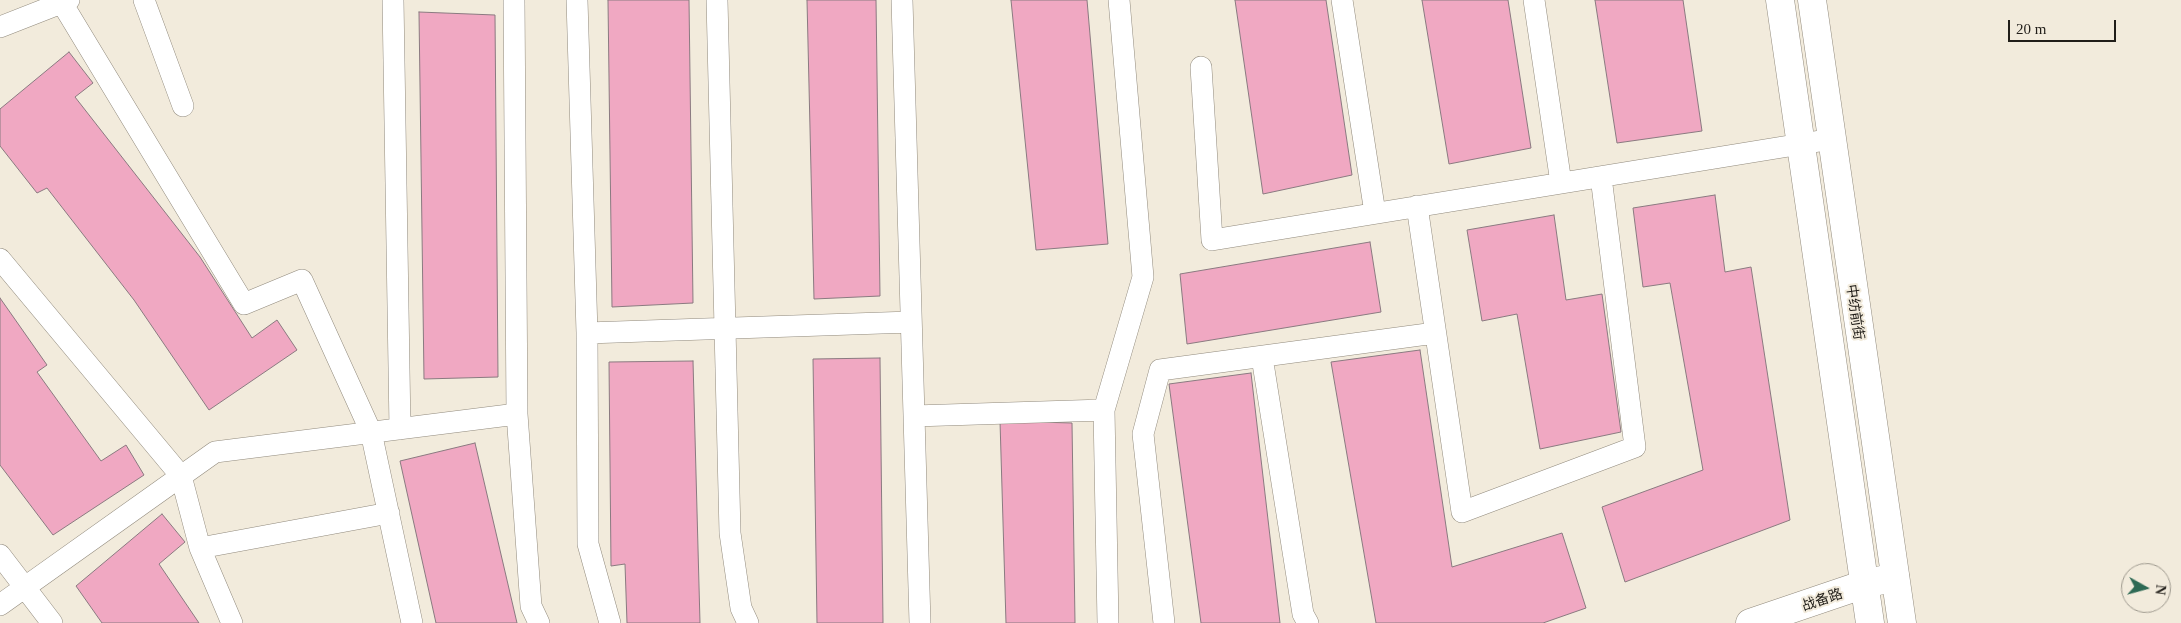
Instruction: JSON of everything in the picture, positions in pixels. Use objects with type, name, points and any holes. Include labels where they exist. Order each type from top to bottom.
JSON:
[{"type":"street","points":[[1780,0],[1870,623]]},
{"type":"street","name":"中纺前街","points":[[1812,0],[1902,623]]},
{"type":"street","name":"战备路","points":[[1750,623],[1865,584],[1895,577]]},
{"type":"lane","points":[[144,0],[183,106]]},
{"type":"lane","points":[[394,0],[400,429]]},
{"type":"lane","points":[[514,0],[517,414],[532,606],[539,623]]},
{"type":"lane","points":[[577,0],[586,333],[588,544],[610,623]]},
{"type":"lane","points":[[717,0],[730,533],[741,608],[748,623]]},
{"type":"lane","points":[[902,0],[920,623]]},
{"type":"lane","points":[[1108,623],[1104,410],[1143,277],[1119,0]]},
{"type":"lane","points":[[1342,0],[1375,213]]},
{"type":"lane","points":[[1534,0],[1561,183]]},
{"type":"lane","points":[[0,27],[65,2],[244,304],[302,280],[372,432],[412,623]]},
{"type":"lane","points":[[1201,67],[1212,240],[1832,140]]},
{"type":"lane","points":[[1417,206],[1462,512],[1635,447],[1601,177]]},
{"type":"lane","points":[[0,259],[181,476],[200,548],[232,623]]},
{"type":"lane","points":[[586,333],[911,322]]},
{"type":"lane","points":[[1164,623],[1143,434],[1160,370],[1436,333]]},
{"type":"lane","points":[[1262,356],[1302,614],[1308,623]]},
{"type":"lane","points":[[914,416],[1104,410]]},
{"type":"lane","points":[[0,605],[215,452],[517,414]]},
{"type":"lane","points":[[200,548],[389,513]]},
{"type":"lane","points":[[0,555],[52,623]]},
{"type":"building","points":[[608,0],[689,0],[693,303],[612,307]]},
{"type":"building","points":[[807,0],[876,0],[880,296],[814,299]]},
{"type":"building","points":[[1011,0],[1087,0],[1108,244],[1036,250]]},
{"type":"building","points":[[1235,0],[1326,0],[1352,175],[1263,194]]},
{"type":"building","points":[[1422,0],[1508,0],[1531,148],[1449,164]]},
{"type":"building","points":[[1595,0],[1683,0],[1702,131],[1617,143]]},
{"type":"building","points":[[419,12],[495,15],[498,377],[424,379]]},
{"type":"building","points":[[69,52],[93,83],[75,97],[200,257],[252,338],[277,320],[297,350],[209,410],[134,300],[47,188],[37,193],[0,146],[0,109]]},
{"type":"building","points":[[1715,195],[1725,272],[1751,267],[1790,520],[1625,582],[1602,507],[1703,470],[1670,283],[1643,287],[1633,208]]},
{"type":"building","points":[[1554,215],[1566,300],[1602,294],[1621,432],[1540,449],[1517,314],[1482,321],[1467,230]]},
{"type":"building","points":[[1370,242],[1381,312],[1187,344],[1180,274]]},
{"type":"building","points":[[0,298],[47,365],[37,372],[101,461],[126,445],[144,475],[53,535],[0,465]]},
{"type":"building","points":[[1420,350],[1452,567],[1562,533],[1586,608],[1543,623],[1376,623],[1331,362]]},
{"type":"building","points":[[880,358],[883,623],[817,623],[813,359]]},
{"type":"building","points":[[693,361],[700,623],[627,623],[625,564],[611,566],[609,362]]},
{"type":"building","points":[[1251,373],[1280,623],[1201,623],[1169,384]]},
{"type":"building","points":[[1000,421],[1072,423],[1075,623],[1006,623]]},
{"type":"building","points":[[475,443],[517,623],[436,623],[400,461]]},
{"type":"building","points":[[162,514],[185,542],[159,564],[199,623],[102,623],[76,586]]}]
